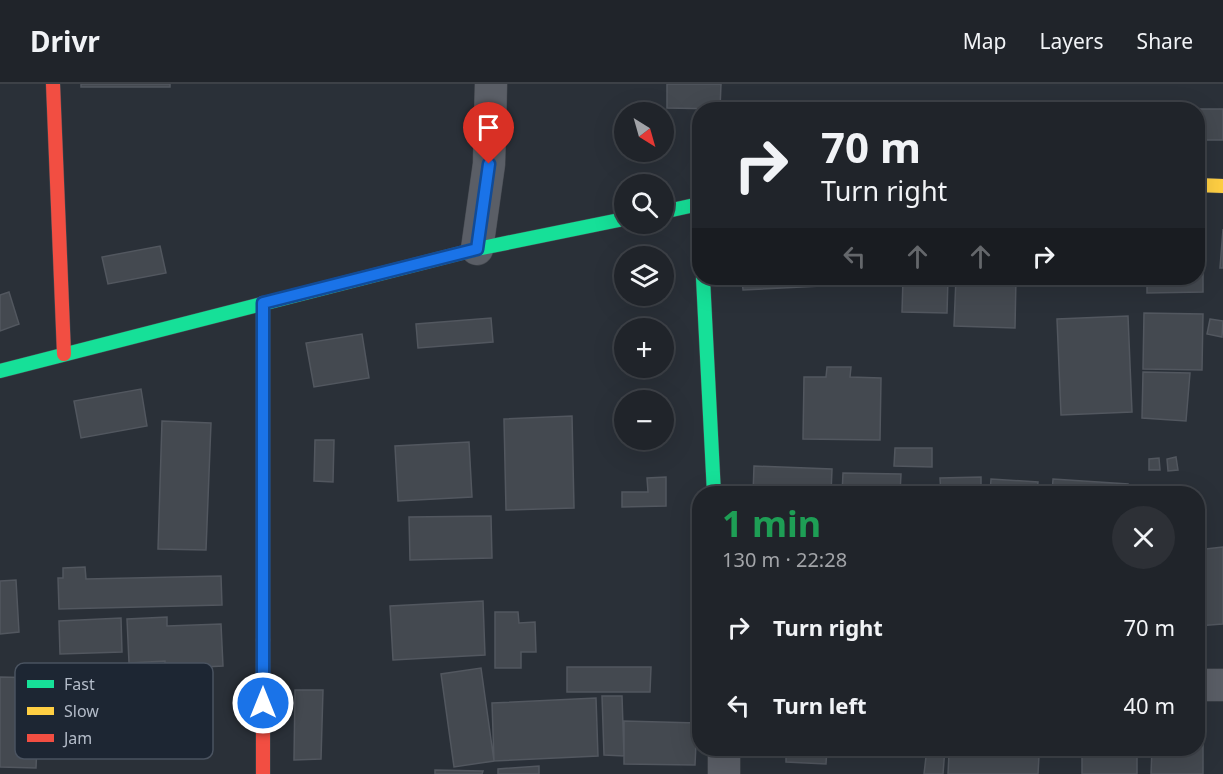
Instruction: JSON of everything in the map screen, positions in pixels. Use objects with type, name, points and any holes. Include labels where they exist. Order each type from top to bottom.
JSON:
[{"type":"street","points":[[53,84],[64,354]]},
{"type":"street","points":[[477,249],[489,164],[491,84]]},
{"type":"street","points":[[1205,185],[1223,186]]},
{"type":"street","points":[[674,210],[692,206]]},
{"type":"street","points":[[0,370],[477,249],[614,221]]},
{"type":"street","points":[[703,285],[714,486]]},
{"type":"street","points":[[263,303],[263,774]]},
{"type":"street","points":[[1205,685],[1223,685]]},
{"type":"street","points":[[723,774],[724,756]]},
{"type":"building","points":[[81,84],[170,84],[170,87],[81,87]]},
{"type":"building","points":[[667,84],[721,84],[720,102],[692,102],[692,108],[674,108],[674,102],[667,102]]},
{"type":"building","points":[[1205,109],[1223,109],[1223,140],[1205,140]]},
{"type":"building","points":[[1223,229],[1223,268],[1220,268]]},
{"type":"building","points":[[160,246],[166,273],[108,284],[102,257]]},
{"type":"building","points":[[743,285],[842,285],[743,290]]},
{"type":"building","points":[[903,285],[948,285],[947,313],[902,312]]},
{"type":"building","points":[[956,285],[1016,285],[1015,328],[954,326]]},
{"type":"building","points":[[1147,285],[1203,285],[1203,292],[1147,293]]},
{"type":"building","points":[[9,292],[19,324],[0,331],[0,295]]},
{"type":"building","points":[[1144,313],[1203,314],[1202,370],[1143,369]]},
{"type":"building","points":[[1128,316],[1132,412],[1061,415],[1057,319]]},
{"type":"building","points":[[491,318],[493,342],[418,348],[416,324]]},
{"type":"building","points":[[1210,319],[1223,321],[1222,337],[1207,334]]},
{"type":"building","points":[[362,334],[369,378],[314,387],[306,343]]},
{"type":"building","points":[[827,367],[851,367],[850,377],[881,378],[880,440],[803,439],[804,377],[826,377]]},
{"type":"building","points":[[1143,372],[1190,373],[1186,421],[1142,418]]},
{"type":"building","points":[[141,389],[147,426],[81,438],[74,401]]},
{"type":"building","points":[[572,416],[574,508],[506,510],[504,419]]},
{"type":"building","points":[[162,421],[211,423],[206,550],[158,549]]},
{"type":"building","points":[[315,440],[334,440],[333,482],[314,481]]},
{"type":"building","points":[[469,442],[472,497],[398,501],[395,446]]},
{"type":"building","points":[[895,448],[932,448],[932,467],[894,466]]},
{"type":"building","points":[[1176,457],[1178,470],[1168,471],[1167,459]]},
{"type":"building","points":[[1159,458],[1160,470],[1149,470],[1149,459]]},
{"type":"building","points":[[754,466],[832,469],[831,486],[753,486]]},
{"type":"building","points":[[843,473],[901,474],[900,486],[842,486]]},
{"type":"building","points":[[666,477],[666,506],[622,507],[622,492],[648,492],[647,478]]},
{"type":"building","points":[[981,477],[981,486],[940,486],[940,478]]},
{"type":"building","points":[[991,479],[1038,482],[1038,486],[991,486]]},
{"type":"building","points":[[1053,479],[1128,484],[1128,486],[1053,486]]},
{"type":"building","points":[[491,516],[492,558],[410,560],[409,517]]},
{"type":"building","points":[[1223,547],[1223,624],[1205,625],[1205,549]]},
{"type":"building","points":[[85,567],[86,579],[221,576],[222,605],[59,609],[58,578],[63,578],[63,568]]},
{"type":"building","points":[[16,580],[19,632],[0,634],[0,581]]},
{"type":"building","points":[[483,601],[485,655],[393,660],[390,606]]},
{"type":"building","points":[[495,612],[518,612],[519,623],[535,622],[536,652],[521,652],[521,668],[495,668]]},
{"type":"building","points":[[167,617],[167,626],[221,624],[223,666],[213,667],[213,663],[165,663],[165,661],[129,663],[127,619]]},
{"type":"building","points":[[121,618],[122,652],[60,654],[59,621]]},
{"type":"building","points":[[567,667],[651,667],[650,692],[567,692]]},
{"type":"building","points":[[481,668],[494,761],[454,767],[441,674]]},
{"type":"building","points":[[0,677],[15,677],[15,759],[36,759],[36,768],[0,767]]},
{"type":"building","points":[[295,690],[323,690],[321,759],[294,760]]},
{"type":"building","points":[[602,696],[622,696],[624,756],[604,755]]},
{"type":"building","points":[[596,698],[598,756],[494,761],[492,703]]},
{"type":"building","points":[[624,721],[692,723],[692,756],[695,756],[695,765],[624,764]]},
{"type":"building","points":[[786,756],[826,756],[826,764],[786,762]]},
{"type":"building","points":[[926,756],[944,756],[943,774],[924,774]]},
{"type":"building","points":[[949,756],[1039,756],[1038,774],[948,774]]},
{"type":"building","points":[[1082,756],[1137,756],[1137,774],[1082,774]]},
{"type":"building","points":[[1152,756],[1203,756],[1203,774],[1151,774]]},
{"type":"building","points":[[539,766],[539,774],[498,774],[498,769]]},
{"type":"building","points":[[435,770],[483,771],[482,774],[435,774]]},
{"type":"traffic: fast","points":[[674,210],[692,206]]},
{"type":"traffic: fast","points":[[0,371],[477,249],[614,221]]},
{"type":"traffic: fast","points":[[703,285],[714,486]]},
{"type":"traffic: slow","points":[[1205,185],[1223,186]]},
{"type":"traffic: slow","points":[[263,303],[263,640]]},
{"type":"traffic: jam","points":[[53,84],[64,354]]},
{"type":"traffic: jam","points":[[263,640],[263,774]]},
{"type":"route","points":[[263,703],[263,303],[477,249],[489,164]]}]
